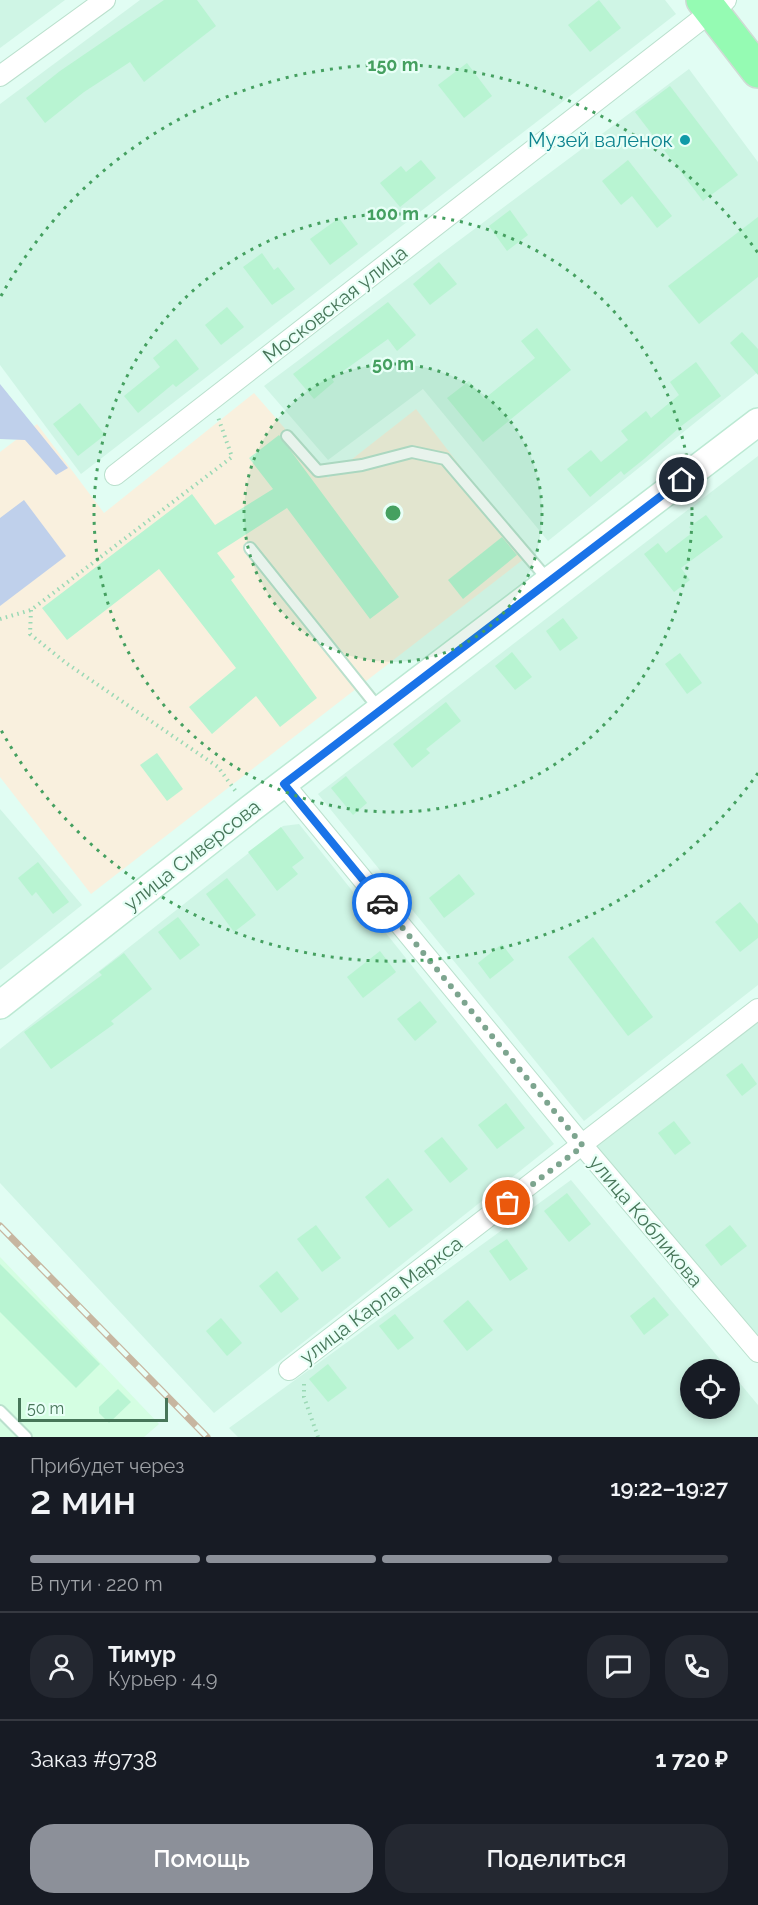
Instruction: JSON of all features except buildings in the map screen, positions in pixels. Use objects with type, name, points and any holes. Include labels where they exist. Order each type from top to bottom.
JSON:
[{"type":"highway","points":[[714,4],[758,71]]},
{"type":"street","points":[[0,76],[105,0]]},
{"type":"street","name":"Московская улица","points":[[115,475],[714,4]]},
{"type":"street","name":"улица Сиверсова","points":[[0,1005],[250,809],[758,422]]},
{"type":"street","name":"улица Кобликова","points":[[284,784],[583,1146],[758,1352]]},
{"type":"street","name":"улица Карла Маркса","points":[[296,1365],[758,1009]]},
{"type":"lane","points":[[287,436],[318,471],[362,465],[412,452],[445,459],[549,581]]},
{"type":"lane","points":[[250,548],[381,710]]},
{"type":"lane","points":[[0,1411],[26,1437]]},
{"type":"path","points":[[0,619],[32,610],[232,457],[212,399]]},
{"type":"path","points":[[32,610],[30,634],[66,663],[218,767],[250,809]]},
{"type":"path","points":[[296,1365],[318,1437]]},
{"type":"shaded area","points":[[0,0],[65,0],[0,48]]},
{"type":"shaded area","points":[[140,0],[665,0],[676,14],[81,474],[0,365],[0,104]]},
{"type":"shaded area","points":[[689,69],[758,162],[758,372],[548,541],[423,389],[328,460],[264,386]]},
{"type":"shaded area","points":[[0,384],[68,468],[56,475],[25,440],[0,439]]},
{"type":"shaded area","points":[[254,393],[328,478],[416,409],[529,555],[91,894],[0,777],[0,452],[37,424],[104,513]]},
{"type":"shaded area","points":[[758,456],[758,985],[584,1121],[318,794]]},
{"type":"shaded area","points":[[24,500],[66,556],[0,606],[0,518]]},
{"type":"shaded area","points":[[0,809],[82,905],[0,970]]},
{"type":"shaded area","points":[[299,824],[554,1144],[214,1413],[0,1183],[0,1049],[283,826]]},
{"type":"shaded area","points":[[758,1021],[758,1359],[594,1149]]},
{"type":"shaded area","points":[[571,1180],[720,1359],[680,1359],[680,1419],[740,1419],[740,1383],[758,1405],[758,1437],[238,1437],[229,1428]]},
{"type":"shaded area","points":[[0,1257],[159,1424],[144,1437],[0,1437]]},
{"type":"railway","points":[[0,1226],[207,1437]]},
{"type":"way so far","points":[[382,903],[583,1146],[508,1203]]},
{"type":"place","name":"Музей валенок","points":[[685,140]]},
{"type":"route","points":[[382,903],[284,784],[682,480]]}]
